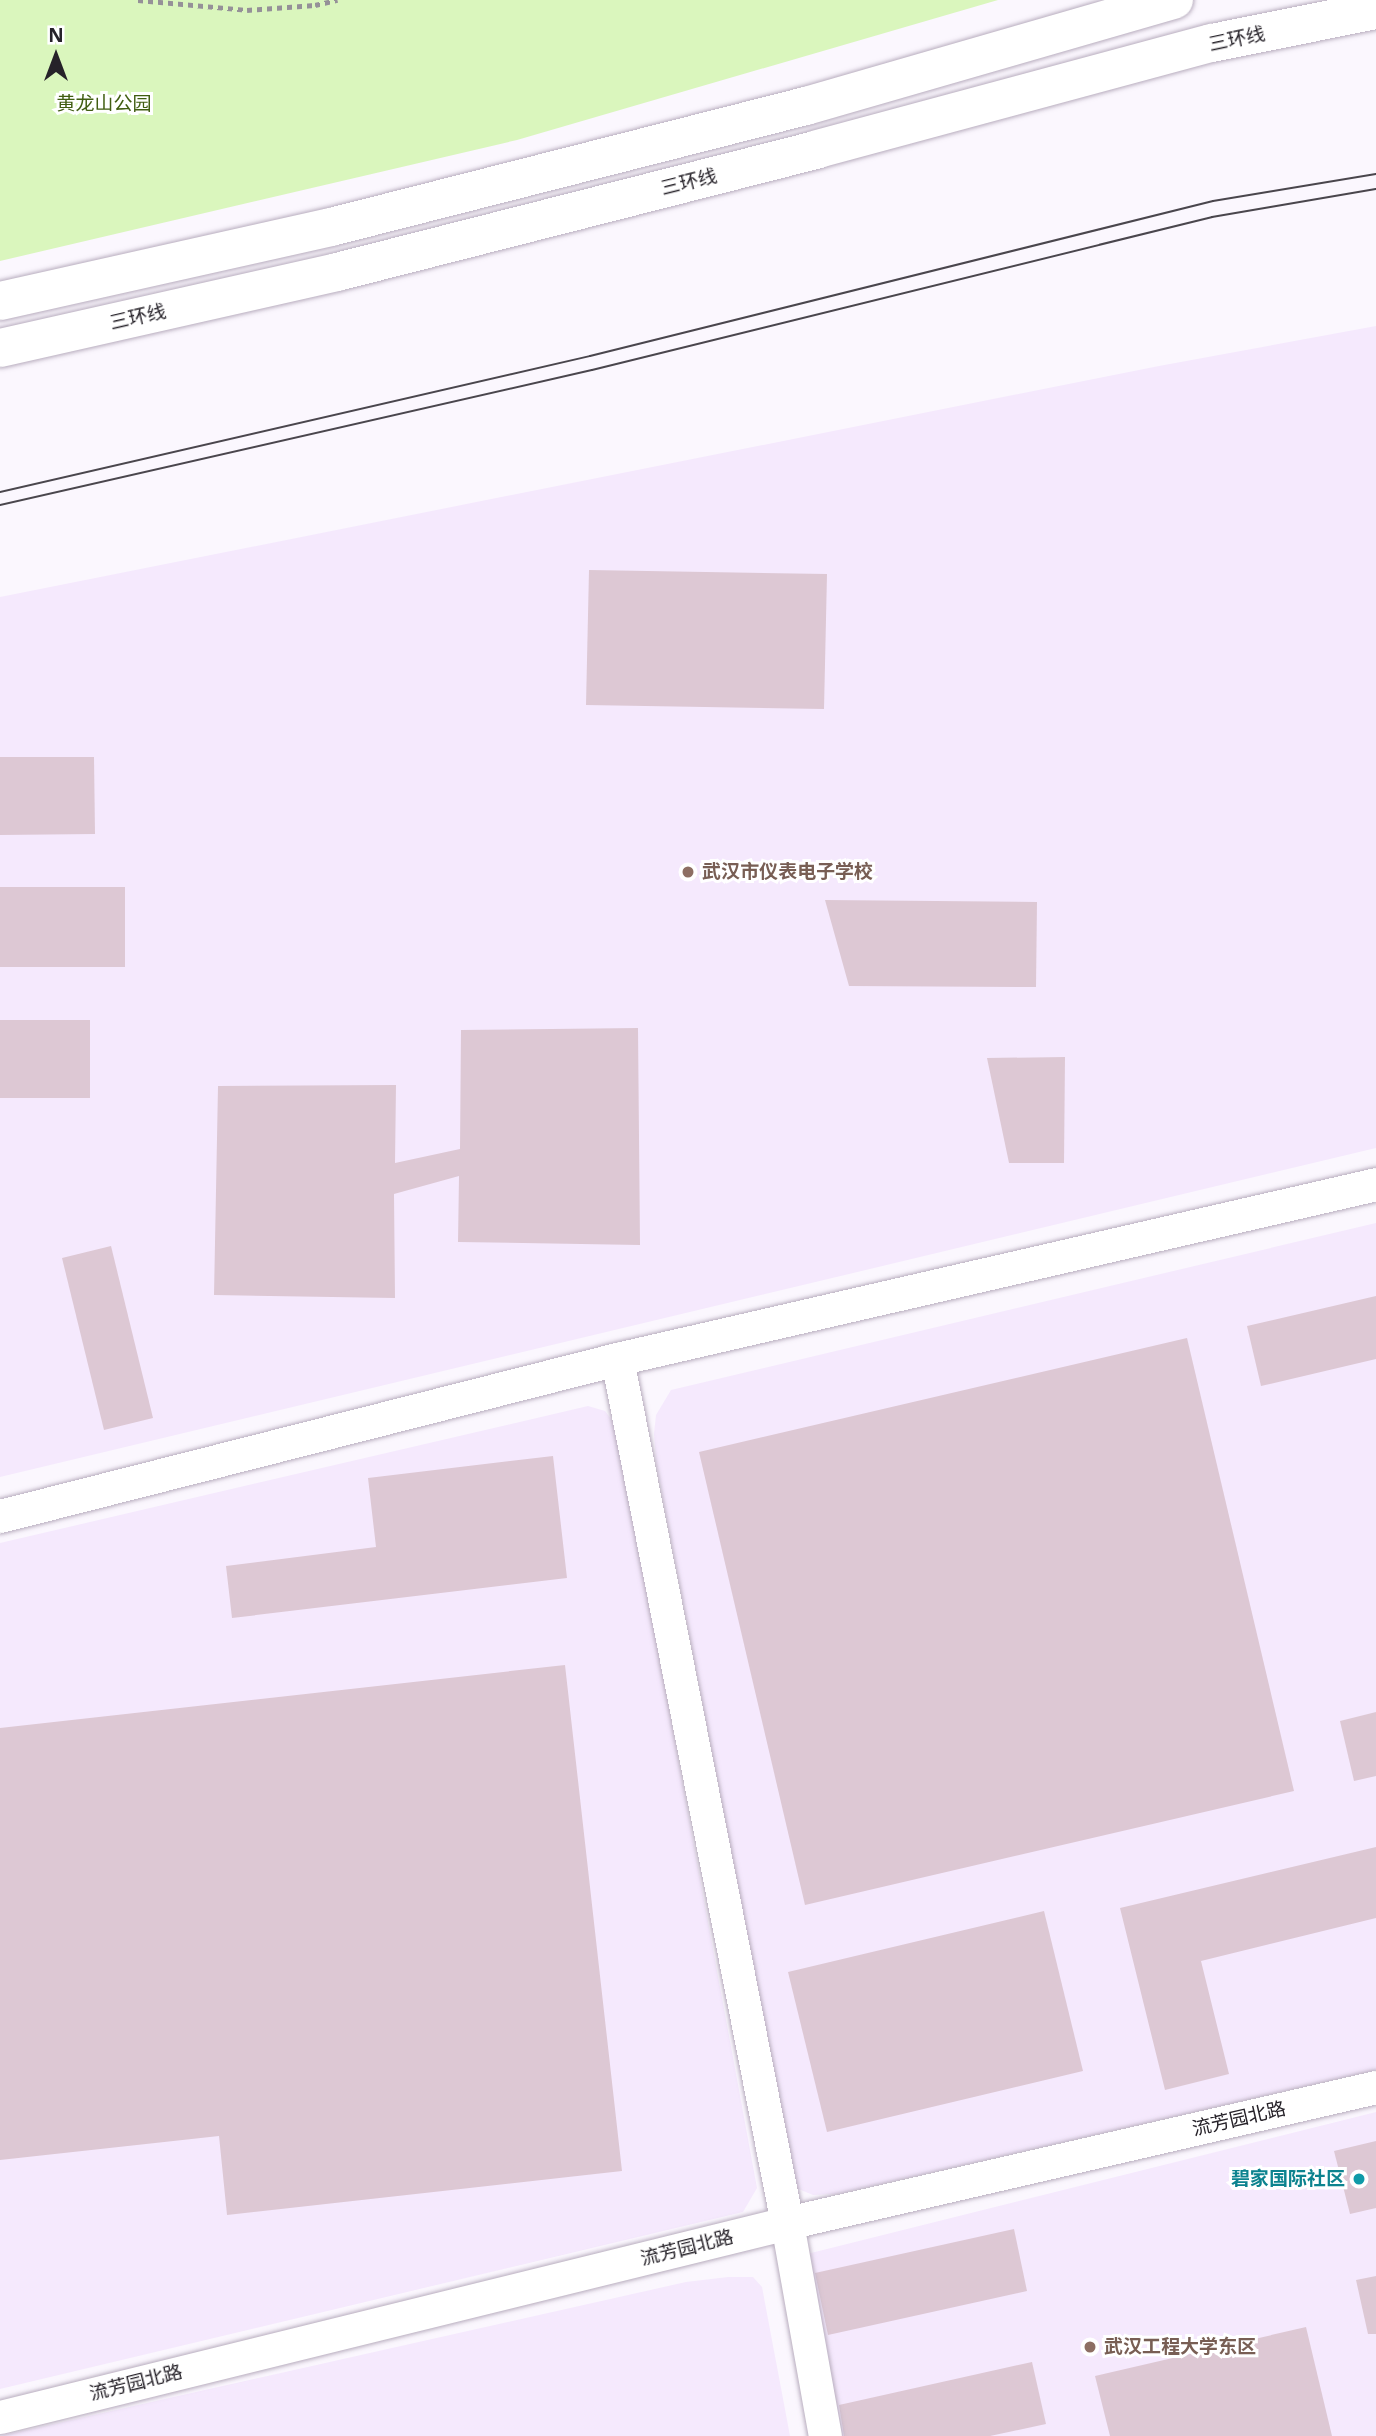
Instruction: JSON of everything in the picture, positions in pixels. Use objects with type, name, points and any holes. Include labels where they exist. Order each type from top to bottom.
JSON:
[{"type":"highway","points":[[0,301],[344,224],[806,106],[1174,0]]},
{"type":"highway","points":[[1212,43],[1361,0]]},
{"type":"highway","name":"三环线","points":[[0,348],[350,268],[804,153],[1212,43],[1376,10]]},
{"type":"street","points":[[0,1516],[617,1359],[1376,1184]]},
{"type":"street","points":[[617,1359],[787,2223],[825,2436]]},
{"type":"street","name":"流芳园北路","points":[[0,2417],[787,2223],[1376,2087]]},
{"type":"path","points":[[138,0],[247,10],[315,5],[337,0]]},
{"type":"shaded area","name":"武汉市仪表电子学校","points":[[1376,326],[1376,1148],[0,1477],[0,597],[1159,366]]},
{"type":"shaded area","points":[[1376,1223],[1376,2070],[836,2194],[813,2195],[796,2188],[656,1461],[656,1415],[671,1390]]},
{"type":"shaded area","points":[[588,1406],[605,1411],[617,1427],[757,2188],[743,2212],[0,2389],[0,1543]]},
{"type":"shaded area","name":"武汉工程大学东区","points":[[1376,2112],[1376,2436],[822,2436],[787,2259]]},
{"type":"shaded area","points":[[753,2277],[762,2287],[790,2436],[0,2436],[686,2282]]},
{"type":"green space","name":"黄龙山公园","points":[[0,0],[998,0],[517,140],[0,261]]},
{"type":"building","points":[[589,570],[827,574],[824,709],[586,705]]},
{"type":"building","points":[[0,757],[94,757],[95,834],[0,835]]},
{"type":"building","points":[[0,887],[125,887],[125,967],[0,967]]},
{"type":"building","points":[[825,900],[1037,902],[1036,987],[849,986]]},
{"type":"building","points":[[0,1020],[90,1020],[90,1098],[0,1098]]},
{"type":"building","points":[[638,1028],[640,1245],[458,1242],[459,1176],[394,1194],[395,1298],[214,1295],[218,1086],[396,1085],[395,1163],[460,1149],[461,1030]]},
{"type":"building","points":[[1065,1057],[1064,1163],[1009,1163],[987,1058]]},
{"type":"building","points":[[111,1246],[153,1418],[104,1430],[62,1258]]},
{"type":"building","points":[[1376,1296],[1376,1359],[1261,1386],[1247,1326]]},
{"type":"building","points":[[1187,1338],[1294,1791],[805,1905],[699,1452]]},
{"type":"building","points":[[553,1456],[567,1578],[232,1618],[226,1566],[376,1547],[368,1478]]},
{"type":"building","points":[[565,1665],[622,2171],[227,2215],[219,2136],[0,2160],[0,1728]]},
{"type":"building","points":[[1376,1712],[1376,1776],[1354,1781],[1340,1721]]},
{"type":"building","points":[[1376,1847],[1376,1918],[1201,1961],[1229,2074],[1165,2090],[1120,1908]]},
{"type":"building","points":[[1044,1911],[1083,2071],[827,2132],[788,1972]]},
{"type":"building","name":"碧家国际社区","points":[[1376,2141],[1376,2208],[1350,2214],[1334,2151]]},
{"type":"building","points":[[1014,2229],[1027,2291],[828,2335],[815,2273]]},
{"type":"building","points":[[1376,2276],[1376,2334],[1368,2334],[1356,2280]]},
{"type":"building","points":[[1306,2327],[1332,2436],[1110,2436],[1095,2376]]},
{"type":"building","points":[[1032,2362],[1046,2424],[990,2436],[844,2436],[839,2405]]},
{"type":"tram line","points":[[0,492],[590,356],[1213,201],[1376,174]]},
{"type":"tram line","points":[[0,505],[592,370],[1212,217],[1376,189]]},
{"type":"place","name":"武汉市仪表电子学校","points":[[688,872]]},
{"type":"place","name":"碧家国际社区","points":[[1359,2179]]},
{"type":"place","name":"武汉工程大学东区","points":[[1090,2347]]}]
